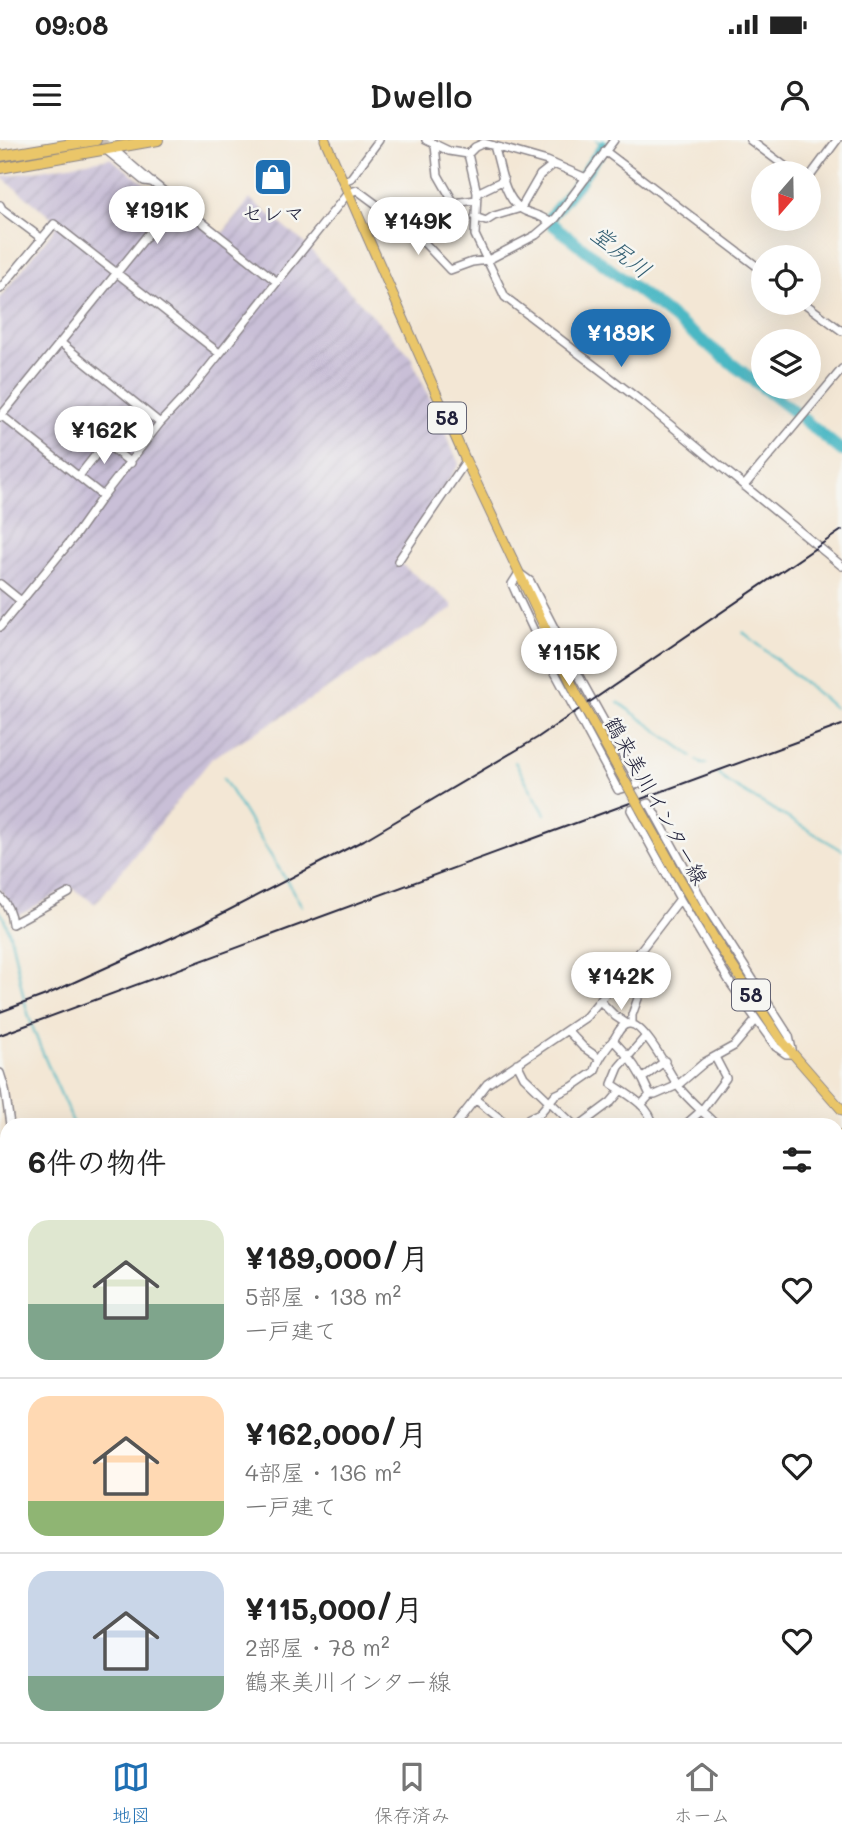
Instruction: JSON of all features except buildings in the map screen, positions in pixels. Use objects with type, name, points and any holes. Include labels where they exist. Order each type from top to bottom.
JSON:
[{"type":"highway","points":[[0,156],[96,140]]},
{"type":"highway","points":[[0,168],[158,140]]},
{"type":"main road","name":"鶴来美川インター線","points":[[325,140],[466,461],[576,693],[714,938],[781,1040],[842,1110]]},
{"type":"street","points":[[344,181],[351,178],[379,140]]},
{"type":"street","points":[[426,140],[449,151],[468,154]]},
{"type":"street","points":[[0,626],[348,193],[358,190],[410,230],[450,270],[472,262],[488,260],[536,234],[550,223],[614,140]]},
{"type":"street","points":[[750,140],[778,161]]},
{"type":"street","points":[[821,162],[837,140]]},
{"type":"street","points":[[468,154],[475,147],[489,143],[586,177]]},
{"type":"street","points":[[489,143],[507,192],[521,208],[545,218],[550,223]]},
{"type":"street","points":[[439,144],[438,175],[454,203]]},
{"type":"street","points":[[106,150],[144,181],[152,182]]},
{"type":"street","points":[[605,151],[751,262]]},
{"type":"street","points":[[119,154],[277,282]]},
{"type":"street","points":[[468,154],[477,196],[475,235],[505,297],[646,405],[842,566]]},
{"type":"street","points":[[475,217],[486,221],[521,208],[540,175],[554,164]]},
{"type":"street","points":[[410,230],[425,225],[439,210],[477,196],[504,180]]},
{"type":"street","points":[[103,496],[1,416],[175,201]]},
{"type":"street","points":[[1,209],[41,239]]},
{"type":"street","points":[[0,289],[54,224],[219,353]]},
{"type":"street","points":[[820,315],[842,331]]},
{"type":"street","points":[[61,343],[160,424]]},
{"type":"street","points":[[744,486],[842,369]]},
{"type":"street","points":[[79,476],[105,443],[131,463]]},
{"type":"street","points":[[398,561],[466,461]]},
{"type":"street","points":[[519,573],[530,581],[639,784],[618,790],[544,652],[516,593],[512,584],[519,573]]},
{"type":"street","points":[[0,584],[21,601]]},
{"type":"street","points":[[649,803],[711,914],[789,1036],[793,1054],[786,1054],[776,1047],[756,1020],[731,984],[680,898],[631,810],[649,803]]},
{"type":"street","points":[[0,897],[11,912],[12,924],[69,893]]},
{"type":"street","points":[[460,1118],[487,1084],[586,1017],[680,898]]},
{"type":"street","points":[[630,1024],[643,975]]},
{"type":"street","points":[[600,1000],[615,1016],[636,1025],[665,1061],[678,1085],[693,1104],[709,1118]]},
{"type":"street","points":[[640,1105],[650,1095],[678,1085],[697,1068],[734,1046],[756,1020]]},
{"type":"street","points":[[529,1118],[540,1113],[555,1095],[595,1071],[623,1026],[630,1024]]},
{"type":"street","points":[[567,1030],[583,1047],[600,1059]]},
{"type":"street","points":[[646,1036],[619,1067],[612,1084],[640,1105],[652,1118]]},
{"type":"street","points":[[613,1040],[629,1056],[650,1095]]},
{"type":"street","points":[[693,1118],[726,1078],[715,1057]]},
{"type":"street","points":[[643,1078],[665,1061]]},
{"type":"street","points":[[517,1063],[524,1077],[567,1118]]},
{"type":"street","points":[[0,1073],[9,1118]]},
{"type":"street","points":[[589,1118],[611,1102],[621,1090]]},
{"type":"street","points":[[475,1099],[499,1118]]},
{"type":"shaded area","points":[[110,158],[219,238],[250,199],[302,241],[410,355],[459,464],[397,561],[452,604],[452,609],[295,709],[212,758],[96,903],[70,887],[16,917],[0,889],[0,298],[59,223],[1,177]]},
{"type":"waterway","name":"堂尻川","points":[[596,140],[606,147]]},
{"type":"waterway","name":"堂尻川","points":[[584,174],[604,146]]},
{"type":"waterway","name":"堂尻川","points":[[550,217],[581,180]]},
{"type":"waterway","name":"堂尻川","points":[[552,224],[798,415]]},
{"type":"waterway","name":"堂尻川","points":[[803,419],[842,451]]},
{"type":"waterway","points":[[743,632],[835,708]]},
{"type":"waterway","points":[[618,702],[692,756]]},
{"type":"waterway","points":[[697,760],[706,764]]},
{"type":"waterway","points":[[515,762],[545,814]]},
{"type":"waterway","points":[[718,773],[727,782],[842,850]]},
{"type":"waterway","points":[[223,778],[302,906]]},
{"type":"waterway","points":[[0,911],[9,933],[32,1025],[71,1118]]},
{"type":"tunnel","points":[[101,140],[113,149]]},
{"type":"railway","points":[[0,1012],[46,995],[204,923],[364,840],[537,738],[842,530]]},
{"type":"railway","points":[[0,1035],[842,725]]},
{"type":"place","name":"セレマ","points":[[273,177]]}]
